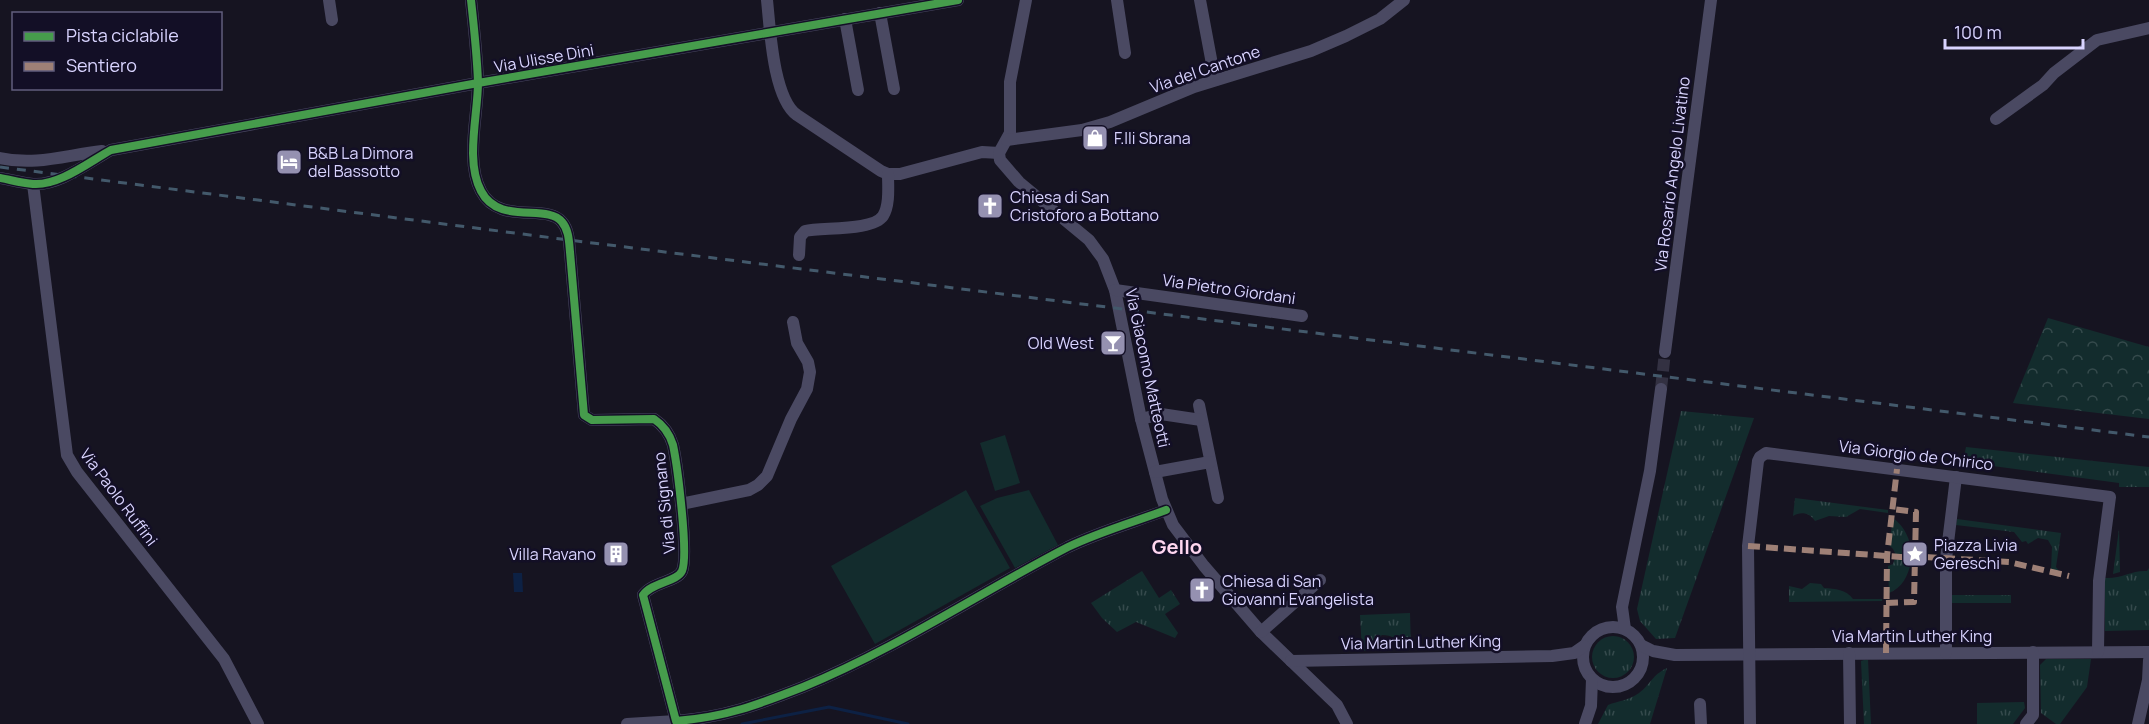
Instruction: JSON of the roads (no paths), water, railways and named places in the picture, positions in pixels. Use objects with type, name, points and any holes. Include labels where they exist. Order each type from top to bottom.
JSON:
[{"type":"street","points":[[329,0],[332,20]]},
{"type":"street","name":"Via di Signano","points":[[471,0],[478,83],[474,165],[477,182],[483,195],[491,204],[511,212],[553,216],[566,228],[584,414],[592,420],[654,419],[660,424],[673,445],[681,504],[684,555],[681,572],[655,585],[643,595],[676,721]]},
{"type":"street","points":[[767,0],[772,50],[784,99],[792,112],[888,174],[900,174],[982,152],[999,153],[1007,140],[1011,126],[1010,82],[1026,0]]},
{"type":"street","name":"Via Ulisse Dini","points":[[0,178],[33,184],[58,180],[111,150],[478,83],[958,0]]},
{"type":"street","points":[[1117,0],[1125,53]]},
{"type":"street","points":[[1200,0],[1215,80]]},
{"type":"street","name":"Via del Cantone","points":[[1007,140],[1091,128],[1215,80],[1311,51],[1380,19],[1404,0]]},
{"type":"street","name":"Via Rosario Angelo Livatino","points":[[1665,352],[1711,0]]},
{"type":"street","points":[[880,13],[894,89]]},
{"type":"street","points":[[845,20],[858,90]]},
{"type":"street","points":[[1996,119],[2043,85],[2097,40],[2149,28]]},
{"type":"street","points":[[0,158],[36,162],[111,150]]},
{"type":"street","name":"Via Giacomo Matteotti","points":[[999,153],[1000,160],[1019,182],[1096,249],[1115,290],[1141,419],[1166,510],[1173,525],[1189,548],[1261,632],[1337,705],[1347,724]]},
{"type":"street","points":[[799,255],[800,237],[805,231],[868,225],[880,219],[886,205],[888,174]]},
{"type":"street","name":"Via Paolo Ruffini","points":[[33,184],[67,455],[77,472],[224,659],[258,724]]},
{"type":"street","name":"Via Pietro Giordani","points":[[1115,290],[1302,316]]},
{"type":"street","points":[[681,504],[749,490],[758,485],[766,476],[807,389],[810,372],[808,362],[797,343],[793,322]]},
{"type":"street","points":[[1625,629],[1622,607],[1650,471],[1661,389]]},
{"type":"street","points":[[1199,405],[1218,498]]},
{"type":"street","points":[[1141,419],[1161,414],[1201,420]]},
{"type":"street","name":"Via Giorgio de Chirico","points":[[1749,653],[1748,546],[1758,461],[1762,455],[1770,452],[2110,497],[2099,581],[2098,652]]},
{"type":"street","points":[[1155,472],[1210,462]]},
{"type":"street","points":[[1946,652],[1946,559],[1956,477]]},
{"type":"street","points":[[627,724],[705,719],[735,712],[826,677],[891,646],[1072,546],[1166,510]]},
{"type":"street","points":[[1261,632],[1320,580]]},
{"type":"street","points":[[1552,656],[1574,652],[1584,646],[1593,634],[1607,627],[1622,607]]},
{"type":"street","points":[[1552,656],[1574,663],[1604,686],[1621,687],[1637,676],[1641,668],[1643,653],[1637,639],[1625,629],[1607,627]]},
{"type":"street","points":[[1641,645],[1653,651],[1675,655]]},
{"type":"street","points":[[1584,646],[1582,658],[1589,675],[1591,705],[1585,724]]},
{"type":"street","points":[[2026,724],[2033,715],[2033,652]]},
{"type":"street","points":[[2143,652],[2149,667]]},
{"type":"street","name":"Via Martin Luther King","points":[[1675,655],[2143,652]]},
{"type":"street","points":[[1749,653],[1750,724]]},
{"type":"street","points":[[1849,653],[1850,724]]},
{"type":"street","points":[[1641,668],[1654,661],[1675,655]]},
{"type":"street","name":"Via Martin Luther King","points":[[1291,661],[1552,656]]},
{"type":"street","points":[[2138,724],[2146,704],[2149,660]]},
{"type":"street","points":[[1591,705],[1600,695],[1612,688]]},
{"type":"street","points":[[1700,704],[1701,724]]},
{"type":"water","points":[[513,573],[522,573],[523,592],[514,592]]},
{"type":"waterway","points":[[742,724],[829,707],[908,724]]},
{"type":"tunnel","points":[[1661,389],[1665,352]]},
{"type":"railway","points":[[0,167],[2149,437]]},
{"type":"place","name":"F.lli Sbrana","points":[[1095,138]]},
{"type":"place","name":"B&B La Dimora del Bassotto","points":[[289,162]]},
{"type":"place","name":"Chiesa di San Cristoforo a Bottano","points":[[990,206]]},
{"type":"place","name":"Old West","points":[[1113,343]]},
{"type":"place","name":"Villa Ravano","points":[[616,554]]},
{"type":"place","name":"Piazza Livia Gereschi","points":[[1915,554]]},
{"type":"place","name":"Chiesa di San Giovanni Evangelista","points":[[1202,590]]},
{"type":"district","name":"Gello","points":[[1177,546]]}]
